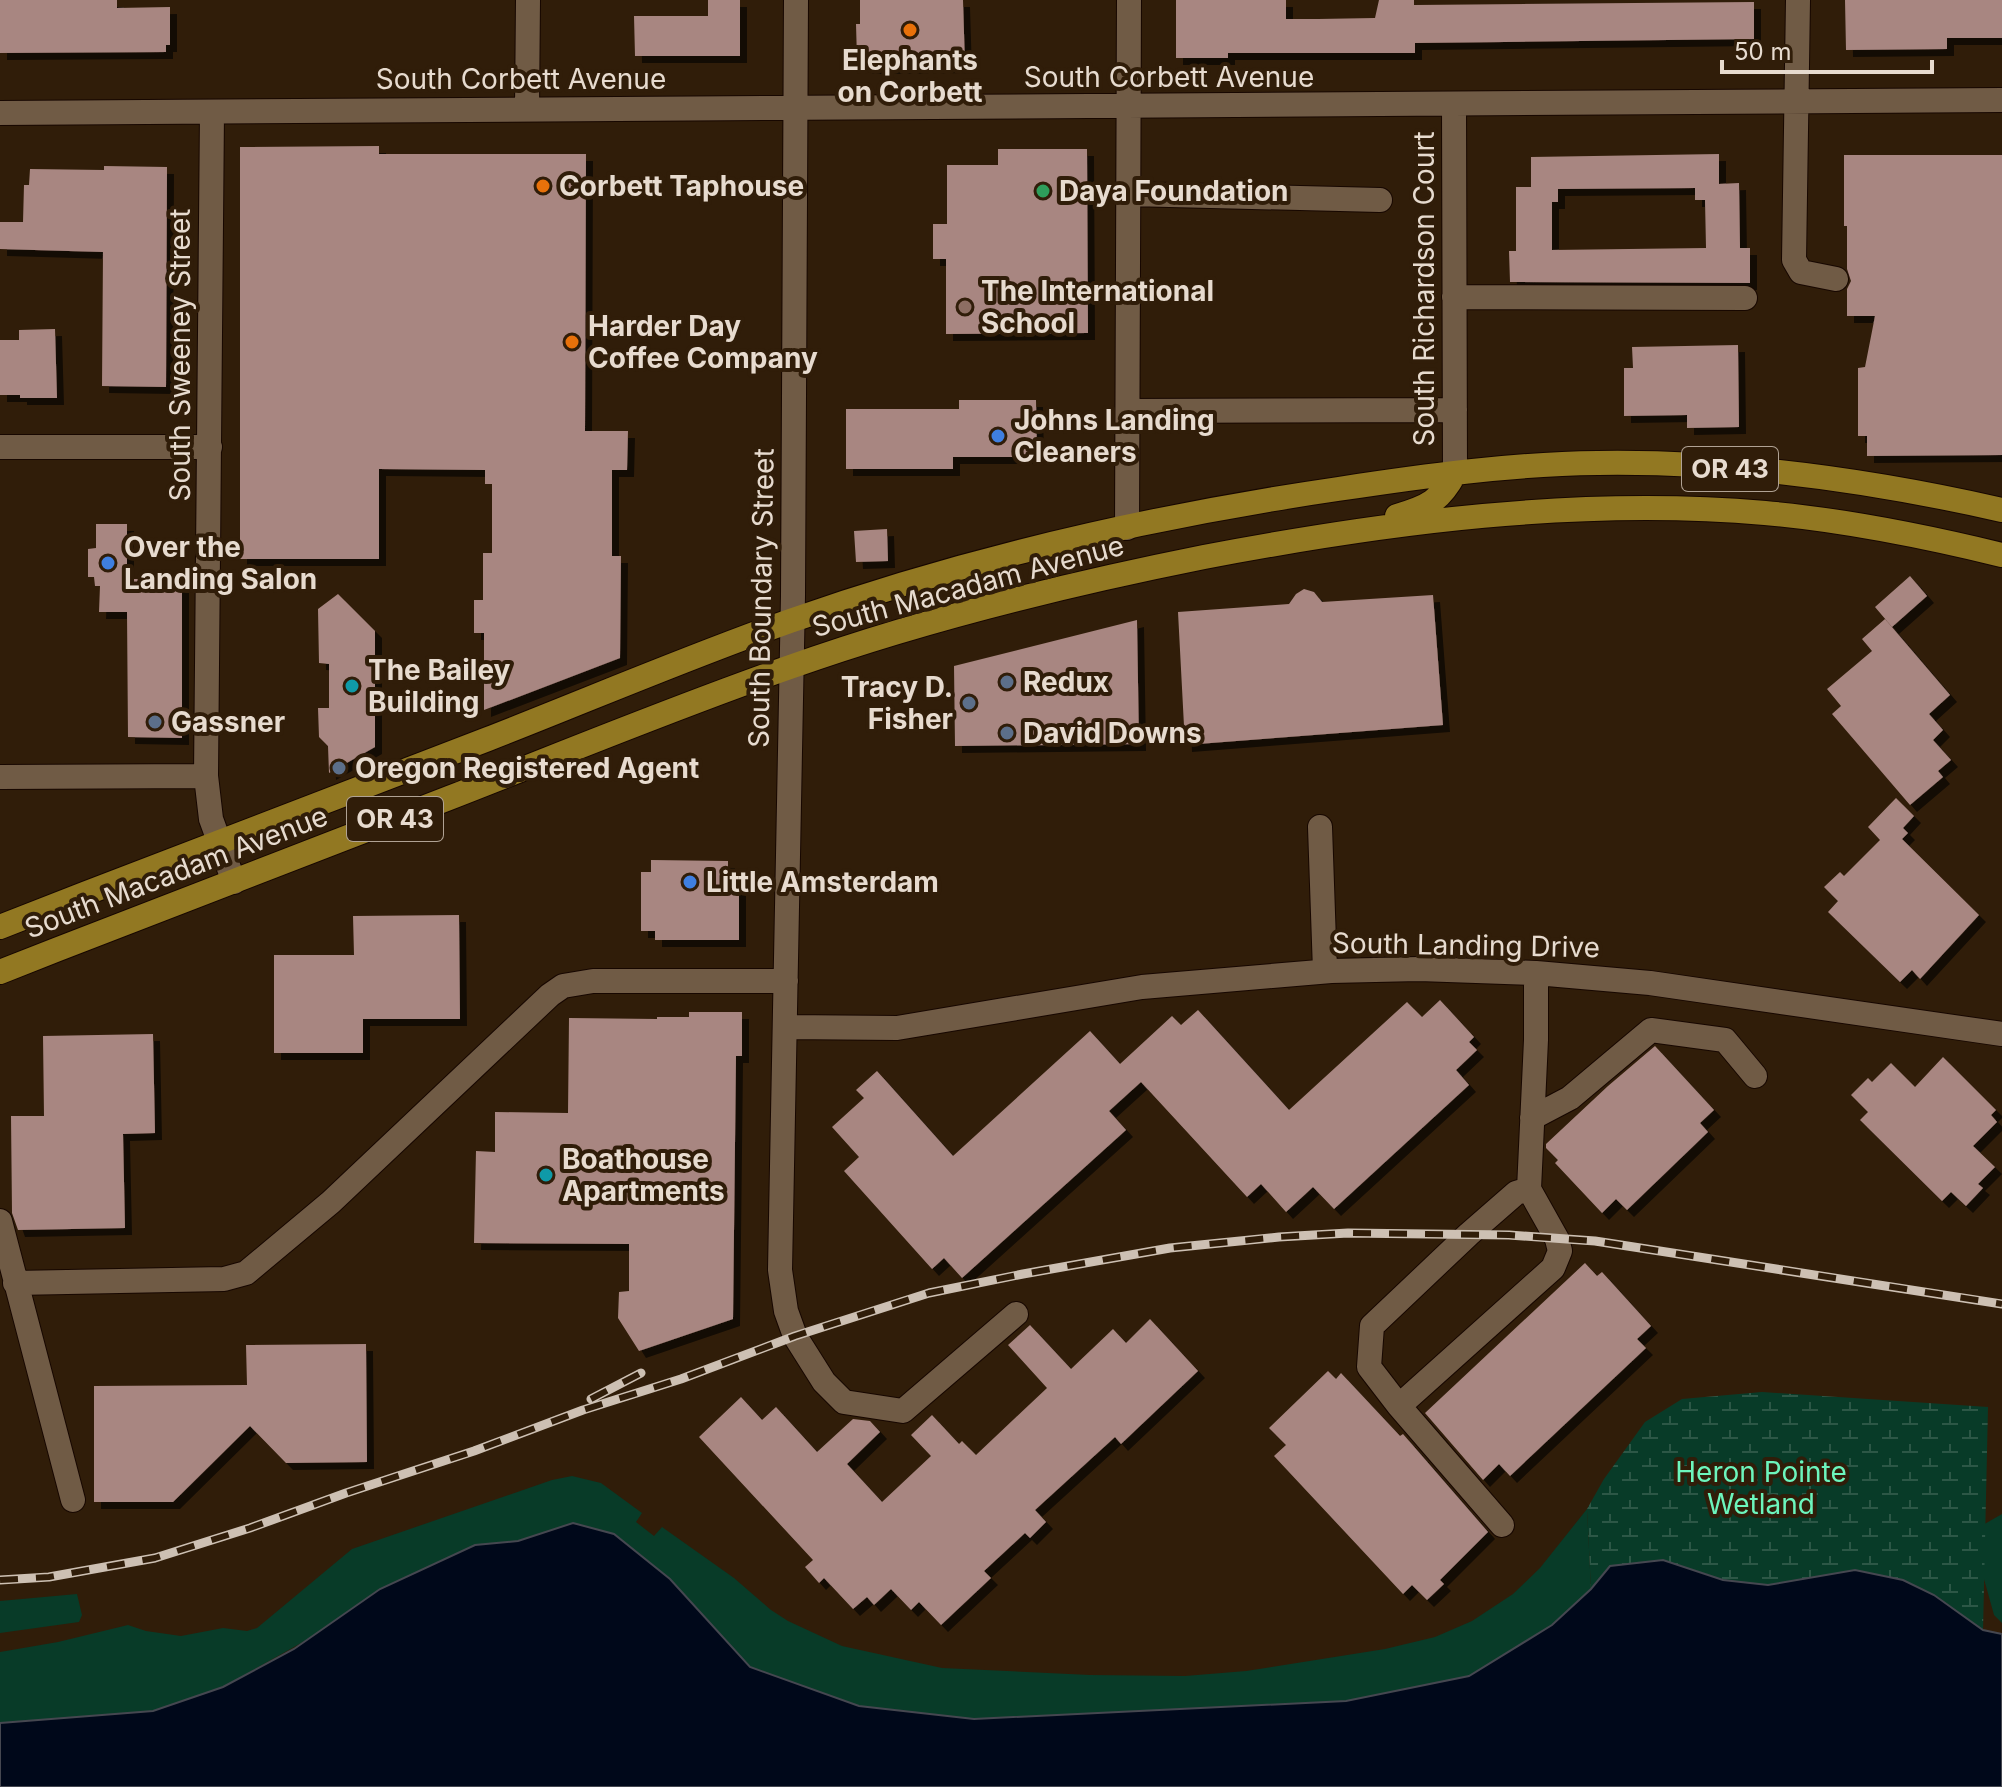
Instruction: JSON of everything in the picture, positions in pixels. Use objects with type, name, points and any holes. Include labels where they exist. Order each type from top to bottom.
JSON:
[{"type":"main road","name":"South Macadam Avenue","points":[[0,927],[793,620],[933,576],[1127,528],[1269,499],[1455,473],[1597,463],[1702,466],[1886,486],[2002,510]]},
{"type":"main road","points":[[1333,534],[1413,511],[1443,495],[1455,473]]},
{"type":"main road","name":"South Macadam Avenue","points":[[0,972],[792,666],[929,622],[1123,573],[1333,534],[1459,518],[1596,509],[1704,509],[1785,515],[1880,528],[2002,555]]},
{"type":"street","points":[[527,109],[528,0]]},
{"type":"street","name":"South Boundary Street","points":[[796,0],[793,620],[780,1270],[786,1311],[801,1349],[824,1382],[844,1402],[903,1411],[1016,1314]]},
{"type":"street","points":[[1127,528],[1129,0]]},
{"type":"street","points":[[1798,0],[1794,260],[1801,272],[1836,279]]},
{"type":"street","name":"South Corbett Avenue","points":[[0,113],[2002,100]]},
{"type":"street","name":"South Richardson Court","points":[[1454,104],[1455,473]]},
{"type":"street","name":"South Sweeney Street","points":[[212,112],[206,776],[209,807],[234,882]]},
{"type":"street","points":[[1129,194],[1380,200]]},
{"type":"street","points":[[1454,297],[1745,298]]},
{"type":"street","points":[[1128,411],[1455,410]]},
{"type":"street","points":[[0,447],[210,447]]},
{"type":"street","points":[[0,777],[206,776]]},
{"type":"street","points":[[1320,827],[1325,971]]},
{"type":"street","name":"South Landing Drive","points":[[786,1027],[897,1028],[1142,987],[1325,971],[1419,969],[1536,973],[1698,988],[2002,1034]]},
{"type":"street","points":[[1399,1406],[1553,1268],[1560,1251],[1557,1239],[1529,1189],[1536,973]]},
{"type":"street","points":[[15,1283],[224,1279],[246,1273],[331,1202],[563,986],[575,982],[619,980],[786,981]]},
{"type":"street","points":[[1532,1118],[1570,1098],[1651,1030],[1725,1040],[1755,1076]]},
{"type":"street","points":[[1502,1525],[1369,1367],[1372,1326],[1469,1234],[1516,1193],[1529,1189]]},
{"type":"street","points":[[0,1221],[73,1500]]},
{"type":"green space","name":"Heron Pointe Wetland","points":[[1762,1392],[1988,1407],[1983,1631],[1934,1595],[1855,1570],[1768,1585],[1723,1580],[1663,1560],[1610,1566],[1591,1589],[1587,1509],[1604,1479],[1645,1422],[1682,1399]]},
{"type":"green space","points":[[572,1476],[601,1483],[642,1513],[636,1522],[654,1536],[662,1527],[788,1621],[842,1646],[942,1668],[1185,1676],[1246,1671],[1385,1649],[1435,1637],[1472,1621],[1513,1594],[1540,1568],[1587,1509],[1591,1589],[1552,1625],[1469,1676],[1346,1701],[974,1719],[859,1706],[750,1667],[670,1579],[573,1523],[518,1541],[475,1545],[223,1687],[153,1711],[0,1723],[0,1652],[128,1625],[181,1636],[223,1628],[247,1631],[257,1628],[352,1549],[552,1480]]},
{"type":"green space","points":[[2002,1514],[2002,1623],[1994,1615],[1974,1543],[1981,1526]]},
{"type":"green space","points":[[77,1594],[82,1615],[79,1622],[0,1633],[0,1601]]},
{"type":"water","points":[[573,1523],[614,1534],[670,1579],[750,1667],[859,1706],[974,1719],[1346,1701],[1469,1676],[1552,1625],[1591,1589],[1610,1566],[1663,1560],[1723,1580],[1768,1585],[1855,1570],[1903,1580],[1934,1595],[1983,1630],[2002,1634],[2002,1787],[0,1787],[0,1723],[153,1711],[223,1687],[294,1649],[380,1589],[475,1545],[518,1541]]},
{"type":"building","points":[[0,0],[117,0],[117,8],[170,7],[170,45],[166,45],[166,52],[0,53]]},
{"type":"building","points":[[708,0],[740,0],[740,56],[635,56],[634,16],[708,16]]},
{"type":"building","name":"Elephants on Corbett","points":[[860,0],[963,0],[965,66],[866,67],[857,59],[856,24],[860,24]]},
{"type":"building","points":[[1176,0],[1286,0],[1286,19],[1375,18],[1379,0],[1414,0],[1414,5],[1754,2],[1754,39],[1415,43],[1415,53],[1228,53],[1228,58],[1176,58]]},
{"type":"building","points":[[1845,0],[2002,0],[2002,38],[1947,38],[1947,49],[1846,50]]},
{"type":"building","points":[[379,146],[379,154],[586,154],[585,431],[628,431],[627,470],[612,470],[612,556],[621,556],[620,658],[484,710],[484,633],[474,633],[474,600],[483,600],[483,553],[492,553],[492,484],[485,484],[485,470],[379,469],[379,559],[240,559],[240,147]]},
{"type":"building","points":[[998,149],[1087,149],[1088,333],[946,334],[946,259],[933,259],[933,224],[947,224],[947,165],[998,165]]},
{"type":"building","points":[[1719,154],[1719,184],[1739,183],[1740,248],[1750,248],[1750,283],[1510,282],[1509,251],[1516,251],[1516,187],[1531,187],[1531,157]],"holes":[[[1695,188],[1695,200],[1705,200],[1706,248],[1552,250],[1552,202],[1558,202],[1558,189]]]},
{"type":"building","points":[[1844,155],[2002,155],[2002,455],[1867,456],[1867,436],[1858,436],[1858,368],[1865,367],[1875,316],[1847,316],[1847,289],[1851,281],[1847,269],[1847,226],[1844,226]]},
{"type":"building","points":[[104,166],[167,167],[166,387],[102,386],[103,252],[0,249],[0,222],[23,222],[24,185],[29,185],[30,169],[104,170]]},
{"type":"building","points":[[55,329],[57,398],[0,395],[0,340],[19,340],[19,330]]},
{"type":"building","points":[[1738,345],[1739,427],[1687,428],[1687,415],[1624,416],[1624,368],[1633,368],[1632,347]]},
{"type":"building","points":[[959,400],[1036,400],[1037,457],[953,457],[953,469],[846,469],[846,409],[959,409]]},
{"type":"building","points":[[96,524],[127,524],[127,579],[182,579],[182,738],[128,737],[127,612],[99,612],[100,586],[95,586],[94,577],[88,577],[88,549],[96,548]]},
{"type":"building","points":[[887,529],[888,561],[856,562],[854,531]]},
{"type":"building","points":[[1910,576],[1927,596],[1892,627],[1875,607]]},
{"type":"building","points":[[1304,589],[1314,592],[1322,602],[1433,595],[1443,725],[1185,745],[1178,612],[1289,604]]},
{"type":"building","name":"The Bailey Building","points":[[338,594],[375,631],[375,747],[329,773],[328,746],[319,737],[318,708],[329,708],[329,664],[319,663],[318,609]]},
{"type":"building","points":[[1885,619],[1950,695],[1929,714],[1943,730],[1933,740],[1951,760],[1938,771],[1943,777],[1910,805],[1832,714],[1841,706],[1827,689],[1872,651],[1862,639]]},
{"type":"building","points":[[1137,620],[1139,744],[955,746],[954,666]]},
{"type":"building","points":[[1896,798],[1914,816],[1903,828],[1908,833],[1902,839],[1979,915],[1920,979],[1912,970],[1900,982],[1828,912],[1838,901],[1824,887],[1840,872],[1844,876],[1880,840],[1868,827]]},
{"type":"building","points":[[651,860],[728,861],[728,870],[739,870],[739,940],[655,940],[655,931],[641,931],[641,872],[651,872]]},
{"type":"building","points":[[459,915],[460,1019],[363,1019],[363,1053],[274,1053],[274,955],[354,955],[353,916]]},
{"type":"building","points":[[1440,1000],[1474,1037],[1469,1042],[1477,1050],[1456,1070],[1469,1085],[1334,1209],[1313,1187],[1286,1212],[1261,1184],[1247,1197],[1141,1082],[1109,1111],[1126,1130],[962,1278],[944,1258],[932,1269],[844,1171],[859,1157],[832,1127],[864,1098],[856,1090],[877,1071],[953,1156],[1090,1031],[1120,1064],[1172,1016],[1181,1025],[1198,1010],[1289,1110],[1407,1002],[1422,1017]]},
{"type":"building","name":"Boathouse Apartments","points":[[689,1012],[742,1012],[742,1056],[736,1056],[733,1319],[639,1351],[618,1318],[619,1292],[629,1291],[629,1244],[474,1243],[476,1151],[495,1152],[495,1112],[568,1113],[569,1018],[657,1019],[689,1017]]},
{"type":"building","points":[[153,1034],[155,1133],[123,1134],[125,1228],[18,1230],[12,1213],[11,1116],[44,1116],[43,1036]]},
{"type":"building","points":[[1655,1046],[1714,1110],[1700,1123],[1708,1132],[1627,1210],[1616,1199],[1602,1213],[1555,1163],[1558,1160],[1546,1144]]},
{"type":"building","points":[[1943,1057],[1996,1110],[1991,1115],[1997,1122],[1973,1146],[1995,1167],[1978,1184],[1983,1188],[1966,1206],[1951,1192],[1942,1201],[1860,1120],[1868,1112],[1851,1095],[1868,1078],[1872,1082],[1891,1063],[1915,1087]]},
{"type":"building","points":[[1585,1263],[1597,1276],[1602,1272],[1651,1326],[1637,1339],[1646,1348],[1510,1476],[1499,1464],[1483,1480],[1425,1413]]},
{"type":"building","points":[[1150,1319],[1198,1371],[1121,1444],[1115,1437],[1035,1510],[1046,1522],[1030,1538],[1025,1533],[984,1571],[991,1578],[941,1625],[919,1602],[911,1610],[891,1589],[874,1605],[867,1597],[853,1609],[824,1578],[819,1583],[805,1567],[813,1560],[699,1437],[741,1397],[762,1420],[776,1407],[817,1452],[853,1419],[870,1421],[880,1432],[847,1464],[882,1502],[931,1456],[911,1435],[932,1415],[959,1444],[962,1441],[976,1455],[1047,1388],[1008,1345],[1030,1325],[1071,1369],[1113,1329],[1126,1343]]},
{"type":"building","points":[[366,1344],[367,1462],[286,1463],[250,1426],[173,1502],[94,1502],[94,1386],[247,1385],[246,1345]]},
{"type":"building","points":[[1328,1371],[1336,1379],[1341,1373],[1400,1436],[1403,1434],[1488,1532],[1440,1580],[1444,1584],[1427,1600],[1412,1585],[1403,1594],[1274,1456],[1286,1445],[1269,1428]]},
{"type":"railway","points":[[0,1580],[49,1577],[155,1558],[474,1451],[795,1336],[929,1293],[1170,1248],[1348,1233],[1509,1235],[1595,1241],[2002,1304]]},
{"type":"railway","points":[[591,1399],[641,1373]]},
{"type":"place","name":"Elephants on Corbett","points":[[910,30]]},
{"type":"place","name":"Corbett Taphouse","points":[[543,186]]},
{"type":"place","name":"Daya Foundation","points":[[1043,191]]},
{"type":"place","name":"The International School","points":[[965,307]]},
{"type":"place","name":"Harder Day Coffee Company","points":[[572,342]]},
{"type":"place","name":"Johns Landing Cleaners","points":[[998,436]]},
{"type":"place","name":"Over the Landing Salon","points":[[108,563]]},
{"type":"place","name":"Redux","points":[[1007,682]]},
{"type":"place","name":"The Bailey Building","points":[[352,686]]},
{"type":"place","name":"Tracy D. Fisher","points":[[969,703]]},
{"type":"place","name":"Gassner","points":[[155,722]]},
{"type":"place","name":"David Downs","points":[[1007,733]]},
{"type":"place","name":"Oregon Registered Agent","points":[[339,768]]},
{"type":"place","name":"Little Amsterdam","points":[[690,882]]},
{"type":"place","name":"Boathouse Apartments","points":[[546,1175]]}]
